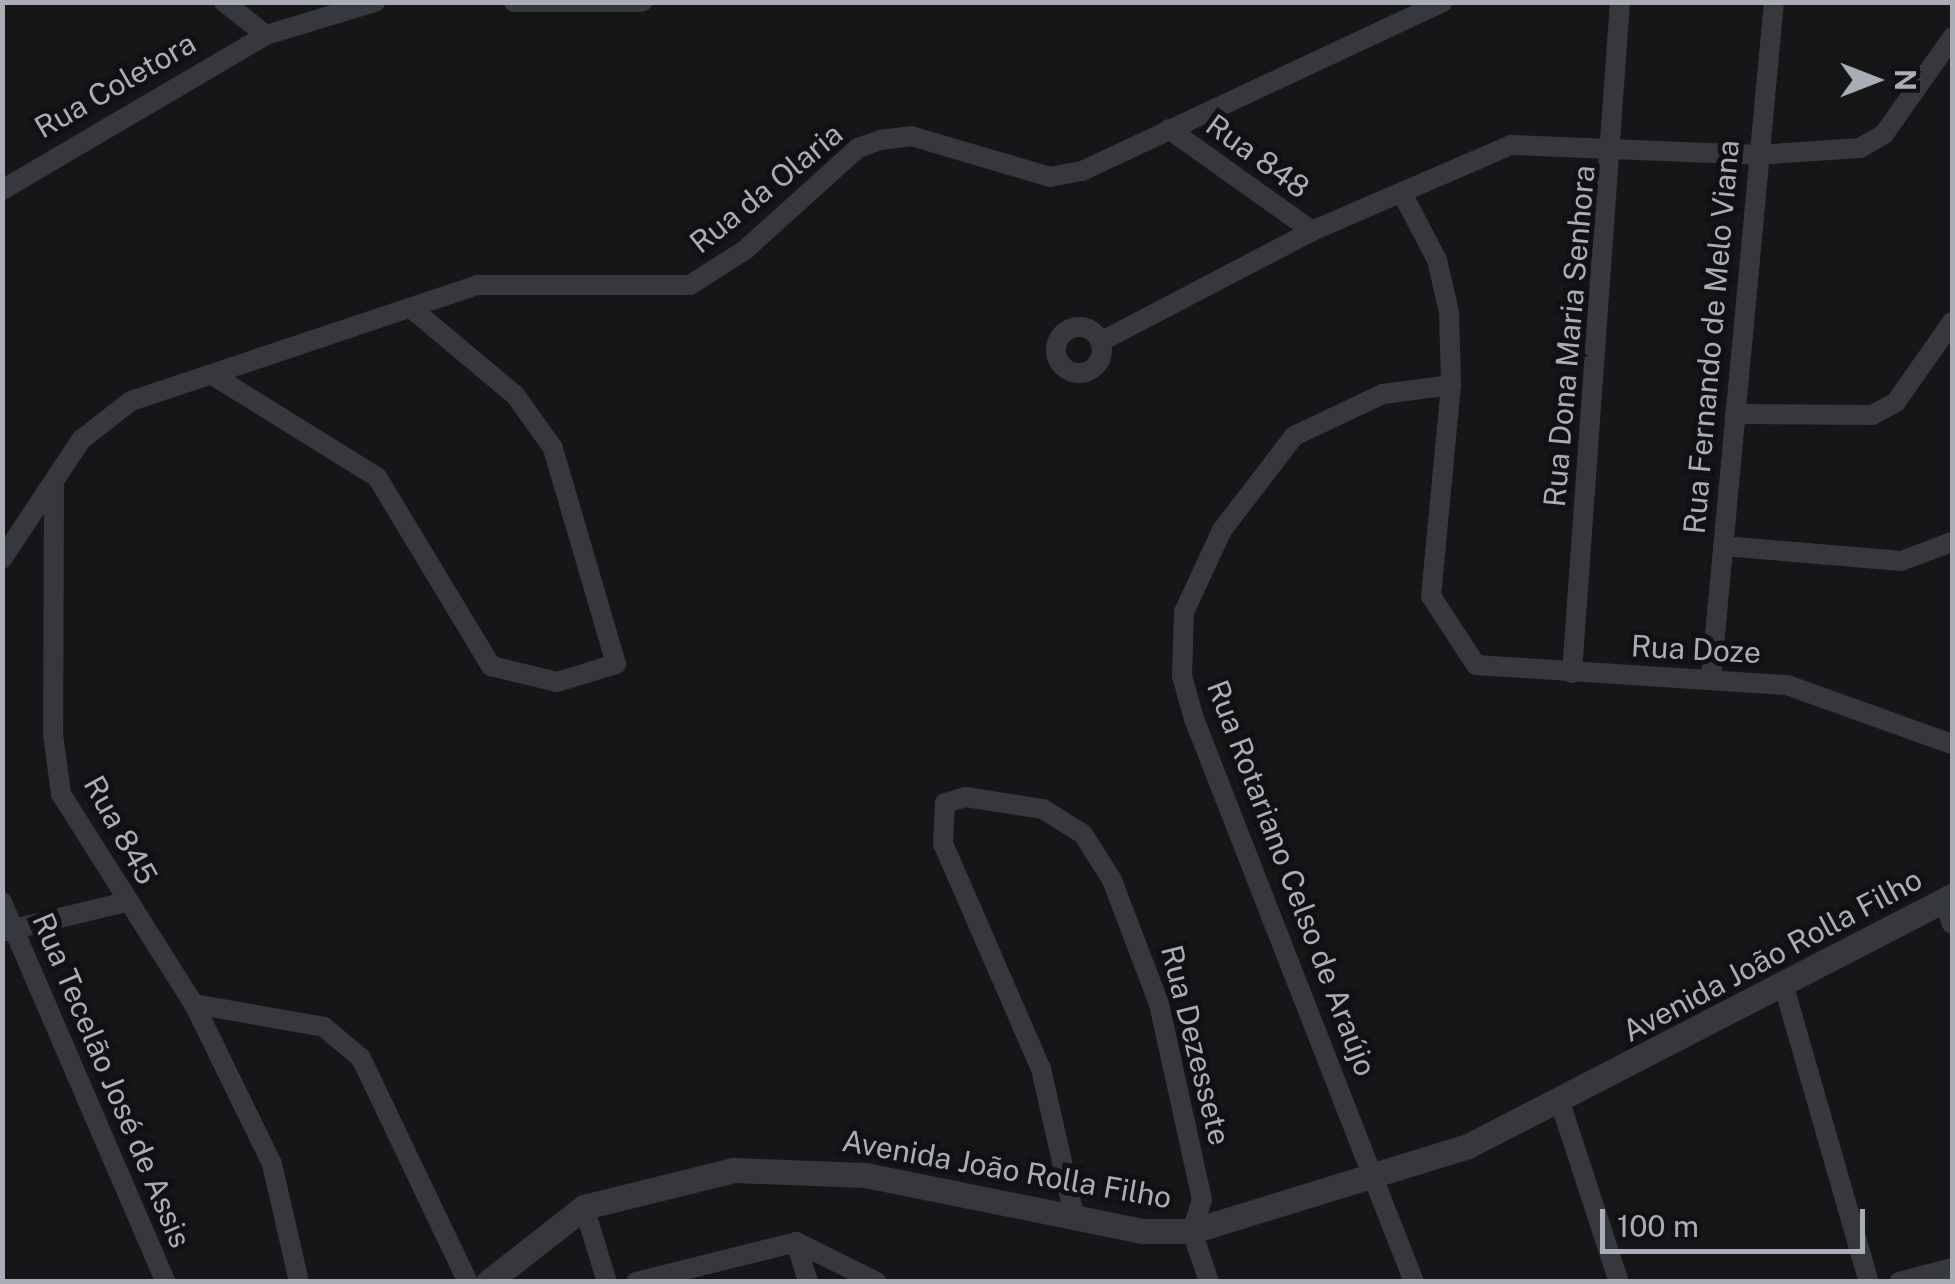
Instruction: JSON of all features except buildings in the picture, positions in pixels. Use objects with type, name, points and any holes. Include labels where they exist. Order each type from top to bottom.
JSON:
[{"type":"street","points":[[224,2],[266,35]]},
{"type":"street","name":"Rua Coletora","points":[[2,190],[11,174],[266,35],[375,2]]},
{"type":"street","points":[[514,2],[642,2]]},
{"type":"street","name":"Rua da Olaria","points":[[2,559],[103,419],[214,376],[478,286],[531,281],[690,285],[745,250],[858,148],[880,140],[911,136],[1050,178],[1170,129],[1442,2]]},
{"type":"street","name":"Rua Dona Maria Senhora","points":[[1572,673],[1614,144],[1620,2]]},
{"type":"street","name":"Rua Fernando de Melo Viana","points":[[1711,678],[1774,2]]},
{"type":"street","points":[[1100,342],[1312,231],[1511,144],[1614,144],[1757,155],[1860,148],[1884,134],[1952,38]]},
{"type":"street","points":[[1245,69],[1254,90]]},
{"type":"street","name":"Rua 848","points":[[1170,129],[1312,231]]},
{"type":"street","points":[[1402,193],[1437,260],[1451,384]]},
{"type":"street","points":[[214,376],[378,477],[490,666],[557,682],[616,664],[552,448],[516,395],[412,308]]},
{"type":"street","points":[[1735,414],[1872,415],[1896,402],[1952,322]]},
{"type":"street","name":"Rua Doze","points":[[1451,384],[1431,596],[1443,626],[1476,665],[1786,685],[1948,738]]},
{"type":"street","name":"Rua Rotariano Celso de Araújo","points":[[1414,1282],[1194,719],[1182,676],[1184,612],[1222,530],[1294,436],[1383,394],[1451,384]]},
{"type":"street","name":"Rua 845","points":[[54,487],[53,734],[61,794],[194,1004],[272,1164],[300,1282]]},
{"type":"street","points":[[1723,546],[1901,562],[1952,542]]},
{"type":"street","name":"Rua Dezessete","points":[[1074,1214],[1041,1069],[943,844],[945,804],[986,796],[1043,809],[1092,849],[1136,933],[1160,1004],[1202,1199],[1192,1231]]},
{"type":"street","name":"Rua Tecelão José de Assis","points":[[2,902],[8,930],[166,1282]]},
{"type":"street","points":[[8,930],[126,902]]},
{"type":"street","name":"Avenida João Rolla Filho","points":[[488,1282],[584,1208],[674,1180],[794,1166],[1192,1231],[1375,1176],[1560,1102],[1950,907]]},
{"type":"street","points":[[1785,990],[1868,1282]]},
{"type":"street","points":[[194,1004],[324,1027],[361,1058],[468,1282]]},
{"type":"street","points":[[1560,1102],[1618,1282]]},
{"type":"street","points":[[584,1208],[607,1282]]},
{"type":"street","points":[[1192,1231],[1209,1282]]},
{"type":"street","points":[[796,1242],[808,1282]]},
{"type":"street","points":[[636,1282],[796,1242],[877,1282]]},
{"type":"street","points":[[1899,1282],[1952,1268]]}]
